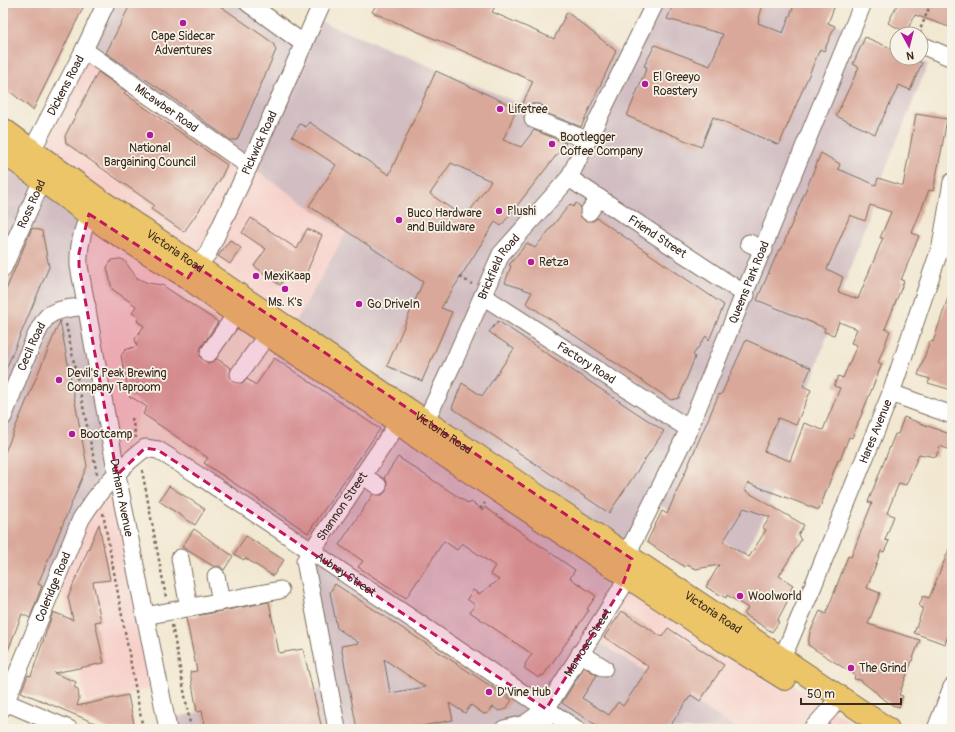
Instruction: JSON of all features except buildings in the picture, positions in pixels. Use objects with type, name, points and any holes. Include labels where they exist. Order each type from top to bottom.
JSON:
[{"type":"main road","name":"Victoria Road","points":[[3,129],[28,159],[93,206],[422,429],[630,567],[648,591],[775,664],[835,703],[888,729]]},
{"type":"main road","name":"Victoria Road","points":[[3,152],[28,159]]},
{"type":"main road","name":"Victoria Road","points":[[192,272],[236,314],[267,335],[403,415]]},
{"type":"main road","name":"Victoria Road","points":[[835,703],[861,729]]},
{"type":"street","name":"Dickens Road","points":[[28,159],[84,50],[106,3]]},
{"type":"street","points":[[248,3],[304,44]]},
{"type":"street","name":"Pickwick Road","points":[[192,272],[206,256],[249,166],[322,3]]},
{"type":"street","name":"Brickfield Road","points":[[422,429],[501,254],[568,178],[587,140],[605,120],[615,69],[655,3]]},
{"type":"street","name":"Queens Park Road","points":[[630,567],[631,546],[689,429],[746,295],[756,247],[863,3]]},
{"type":"street","points":[[929,48],[952,58]]},
{"type":"street","name":"Micawber Road","points":[[84,50],[249,166]]},
{"type":"street","points":[[536,113],[533,119],[587,140]]},
{"type":"street","name":"Ross Road","points":[[3,268],[46,172]]},
{"type":"street","name":"Friend Street","points":[[568,178],[746,295]]},
{"type":"street","name":"Hares Avenue","points":[[775,664],[786,647],[811,591],[891,393],[940,246],[952,182]]},
{"type":"street","points":[[589,212],[599,198]]},
{"type":"street","name":"Durham Avenue","points":[[93,206],[79,253],[117,475],[168,729]]},
{"type":"street","name":"Factory Road","points":[[483,296],[689,429]]},
{"type":"street","name":"Cecil Road","points":[[3,417],[39,330],[48,317],[61,310],[87,306]]},
{"type":"street","points":[[209,353],[236,314]]},
{"type":"street","points":[[239,374],[267,335]]},
{"type":"street","points":[[891,393],[952,415]]},
{"type":"street","name":"Shannon Street","points":[[337,729],[305,561],[310,551],[403,415]]},
{"type":"street","name":"Aubrey Street","points":[[138,453],[145,448],[158,450],[576,729]]},
{"type":"street","points":[[117,475],[138,453]]},
{"type":"street","name":"Coleridge Road","points":[[4,704],[81,519],[94,498],[117,475]]},
{"type":"street","points":[[362,475],[378,486]]},
{"type":"street","points":[[180,558],[189,608]]},
{"type":"street","name":"Manrose Street","points":[[546,709],[621,589],[630,567]]},
{"type":"street","points":[[216,576],[221,602]]},
{"type":"street","points":[[145,616],[280,590]]},
{"type":"street","points":[[580,653],[604,668]]},
{"type":"street","points":[[936,729],[952,687]]},
{"type":"street","points":[[812,729],[835,703]]},
{"type":"street","points":[[4,704],[69,729]]},
{"type":"street","points":[[504,729],[525,724],[546,709]]},
{"type":"street","points":[[544,729],[546,709]]},
{"type":"path","points":[[922,26],[931,3]]},
{"type":"path","points":[[132,418],[191,729]]},
{"type":"highlighted area","points":[[89,214],[188,278],[196,266],[632,559],[621,589],[546,709],[158,450],[145,448],[117,475],[79,266],[79,253]]},
{"type":"shaded area","points":[[106,3],[248,3],[304,44],[315,19],[519,103],[567,10],[628,58],[655,3],[800,3],[799,8],[889,47],[889,66],[927,66],[878,188],[764,518],[744,553],[653,501],[591,637],[738,729],[168,729],[165,719],[329,688],[306,557],[198,475],[282,346],[346,233],[84,50]]},
{"type":"shaded area","points":[[84,50],[346,233],[282,346],[188,279],[117,475],[159,687],[86,702],[59,576],[32,150]]},
{"type":"shaded area","points":[[3,152],[77,206],[117,475],[94,498],[39,622],[3,607]]},
{"type":"shaded area","points":[[627,575],[861,729],[738,729],[591,636]]},
{"type":"place","name":"Cape Sidecar Adventures","points":[[183,23]]},
{"type":"place","name":"El Greeyo Roastery","points":[[645,84]]},
{"type":"place","name":"Lifetree","points":[[500,109]]},
{"type":"place","name":"National Bargaining Council","points":[[150,135]]},
{"type":"place","name":"Bootlegger Coffee Company","points":[[552,144]]},
{"type":"place","name":"Plushi","points":[[499,211]]},
{"type":"place","name":"Buco Hardware and Buildware","points":[[399,220]]},
{"type":"place","name":"Retza","points":[[531,262]]},
{"type":"place","name":"MexiKaap","points":[[256,276]]},
{"type":"place","name":"Ms. K's","points":[[285,289]]},
{"type":"place","name":"Go DriveIn","points":[[359,304]]},
{"type":"place","name":"Devil's Peak Brewing Company Taproom","points":[[59,380]]},
{"type":"place","name":"Bootcamp","points":[[72,434]]},
{"type":"place","name":"Woolworld","points":[[740,596]]},
{"type":"place","name":"The Grind","points":[[851,668]]},
{"type":"place","name":"D'Vine Hub","points":[[489,692]]}]
